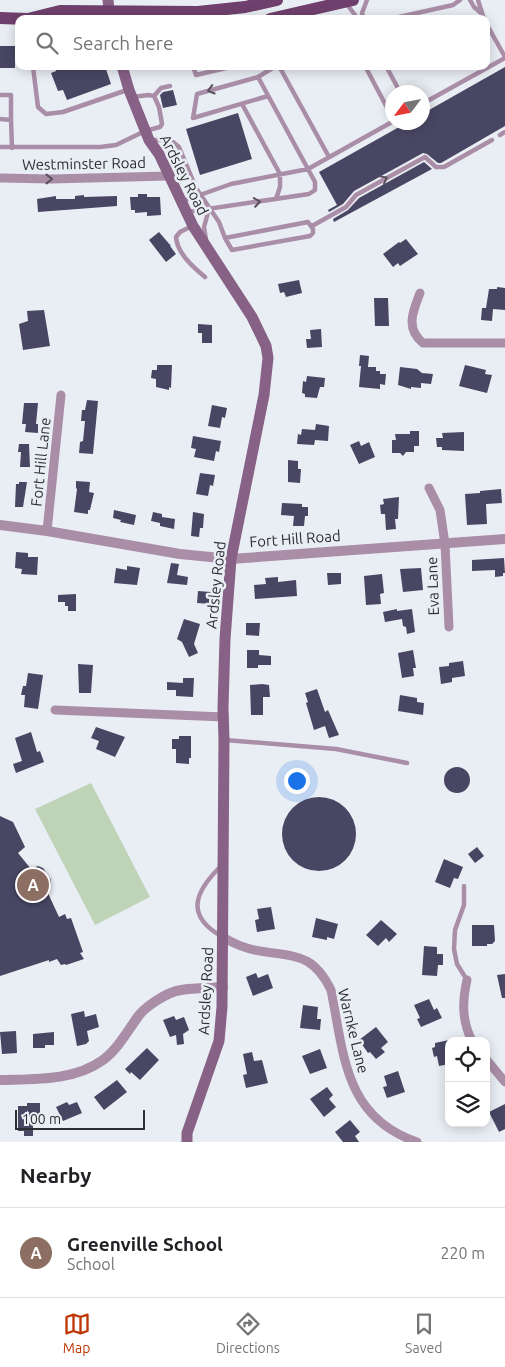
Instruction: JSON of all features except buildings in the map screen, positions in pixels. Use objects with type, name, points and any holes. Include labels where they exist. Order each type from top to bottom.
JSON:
[{"type":"main road","points":[[44,15],[60,11],[109,10],[198,12],[245,7],[277,0]]},
{"type":"main road","points":[[286,15],[348,1]]},
{"type":"main road","points":[[0,18],[15,19]]},
{"type":"main road","name":"Ardsley Road","points":[[123,70],[130,94],[147,135],[159,154],[183,207],[208,250],[252,317],[266,346],[268,358],[264,395],[231,559],[225,639],[223,987],[218,1041],[187,1133],[187,1142]]},
{"type":"street","name":"Westminster Road","points":[[0,178],[51,179],[168,176]]},
{"type":"street","points":[[420,292],[412,316],[412,327],[416,337],[423,342],[505,343]]},
{"type":"street","name":"Fort Hill Lane","points":[[47,531],[61,395]]},
{"type":"street","name":"Eva Lane","points":[[429,488],[440,510],[445,544],[449,627]]},
{"type":"street","name":"Fort Hill Road","points":[[0,525],[47,531],[180,554],[231,559],[505,539]]},
{"type":"street","points":[[55,710],[224,717]]},
{"type":"street","name":"Warnke Lane","points":[[223,937],[257,951],[298,957],[308,961],[317,968],[325,978],[330,990],[348,1072],[354,1089],[365,1108],[378,1121],[416,1142]]},
{"type":"street","points":[[466,980],[463,1014],[470,1037]]},
{"type":"street","points":[[0,1080],[66,1076],[77,1073],[102,1060],[109,1054],[138,1016],[157,1000],[179,990],[223,987]]},
{"type":"street","points":[[490,1064],[505,1082]]},
{"type":"lane","points":[[363,15],[367,0]]},
{"type":"lane","points":[[408,15],[453,5],[460,0]]},
{"type":"lane","points":[[470,0],[481,13]]},
{"type":"lane","points":[[478,0],[481,13]]},
{"type":"lane","points":[[348,1],[356,15]]},
{"type":"lane","points":[[490,30],[505,58],[490,66]]},
{"type":"lane","points":[[33,70],[38,107],[46,114],[64,112],[130,94],[154,96]]},
{"type":"lane","points":[[194,70],[196,75],[218,70]]},
{"type":"lane","points":[[268,96],[193,118],[197,94],[258,77],[270,70]]},
{"type":"lane","points":[[279,70],[329,157]]},
{"type":"lane","points":[[367,70],[385,104]]},
{"type":"lane","points":[[388,70],[396,85]]},
{"type":"lane","points":[[430,100],[483,70]]},
{"type":"lane","points":[[183,207],[209,209],[309,194],[315,190],[315,182],[258,77]]},
{"type":"lane","points":[[154,96],[161,88],[170,86]]},
{"type":"lane","points":[[0,95],[12,95],[12,148]]},
{"type":"lane","points":[[0,148],[100,147],[116,145],[147,135],[162,124],[159,107],[154,96]]},
{"type":"lane","points":[[242,104],[280,174],[280,187],[276,199]]},
{"type":"lane","points":[[0,120],[11,120]]},
{"type":"lane","points":[[183,207],[201,195],[231,184],[308,169],[385,126]]},
{"type":"lane","points":[[500,135],[505,132]]},
{"type":"lane","points":[[147,135],[173,142],[179,147],[201,195],[218,222],[225,238],[232,250],[310,236],[313,233],[312,226],[308,222],[225,238]]},
{"type":"lane","points":[[312,226],[346,206],[356,195],[425,157],[436,167],[444,167],[492,140]]},
{"type":"lane","points":[[208,250],[204,227],[209,209]]},
{"type":"lane","points":[[193,226],[180,232],[176,237],[176,242],[189,263],[205,277]]},
{"type":"lane","points":[[224,740],[336,749],[407,763]]},
{"type":"lane","points":[[223,864],[202,887],[198,906],[202,922],[209,929],[223,937]]},
{"type":"lane","points":[[464,886],[464,905],[455,930],[454,949],[457,964],[466,980]]},
{"type":"green space","points":[[91,783],[150,897],[95,925],[35,809]]},
{"type":"place","name":"Greenville School","points":[[33,885]]}]
